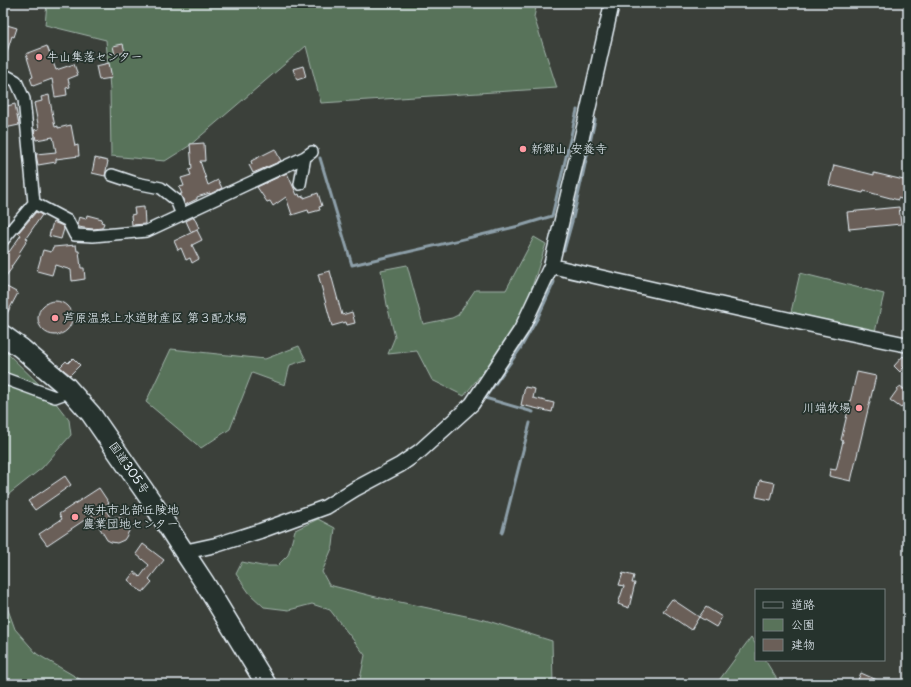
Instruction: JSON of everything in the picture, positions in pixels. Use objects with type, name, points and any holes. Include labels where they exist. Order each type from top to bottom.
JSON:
[{"type":"highway","name":"国道305号","points":[[3,335],[68,387],[91,414],[152,502],[216,601],[266,684]]},
{"type":"street","points":[[184,552],[216,545],[326,507],[355,489],[400,465],[420,451],[472,404],[522,330],[551,266],[612,3]]},
{"type":"street","points":[[3,74],[16,81],[24,98],[34,203],[3,240]]},
{"type":"street","points":[[3,82],[16,81]]},
{"type":"street","points":[[34,203],[68,221],[75,234],[94,236],[147,231],[308,154],[300,184]]},
{"type":"street","points":[[112,175],[136,183],[161,188],[176,200],[182,214]]},
{"type":"street","points":[[551,266],[908,345]]},
{"type":"street","points":[[3,378],[55,397],[71,391]]},
{"type":"green space","points":[[47,3],[537,3],[534,17],[557,88],[321,103],[306,46],[189,146],[165,161],[111,156],[110,89],[106,40],[45,25]]},
{"type":"green space","points":[[534,237],[546,244],[526,305],[501,349],[464,396],[432,380],[417,351],[388,354],[395,337],[387,305],[381,270],[407,265],[423,324],[452,318],[458,315],[475,290],[506,290]]},
{"type":"green space","points":[[800,273],[884,294],[875,332],[791,312]]},
{"type":"green space","points":[[299,346],[306,360],[290,365],[285,385],[252,373],[230,429],[201,448],[146,402],[171,349],[265,359]]},
{"type":"green space","points":[[3,349],[48,393],[69,420],[71,435],[42,468],[3,500]]},
{"type":"green space","points":[[318,519],[335,528],[333,546],[322,572],[329,585],[376,597],[485,620],[552,641],[553,684],[359,684],[365,655],[330,610],[312,604],[289,610],[264,607],[250,594],[236,574],[242,562],[262,566],[277,566],[288,555],[295,530]]},
{"type":"green space","points":[[3,596],[15,629],[37,654],[83,681],[102,684],[3,684]]},
{"type":"green space","points":[[751,637],[755,643],[755,661],[766,661],[778,681],[774,684],[673,684],[677,680],[717,683]]},
{"type":"building","points":[[7,25],[17,28],[14,37],[12,36],[5,58],[3,57],[3,35]]},
{"type":"building","points":[[123,44],[125,52],[115,55],[113,46]]},
{"type":"building","points":[[47,46],[56,70],[74,64],[78,75],[68,79],[70,87],[66,88],[67,95],[55,97],[52,79],[33,86],[30,78],[33,77],[26,54]]},
{"type":"building","points":[[109,63],[112,78],[99,80],[96,66]]},
{"type":"building","points":[[303,66],[306,77],[297,80],[293,69]]},
{"type":"building","points":[[49,95],[55,127],[58,126],[58,128],[71,125],[75,146],[78,145],[79,156],[56,159],[56,162],[38,165],[36,154],[56,152],[53,137],[36,140],[34,130],[39,129],[34,103],[42,101],[41,97]]},
{"type":"building","points":[[15,104],[19,125],[5,128],[3,120],[3,107]]},
{"type":"building","points":[[204,143],[205,161],[200,161],[208,185],[218,180],[222,188],[210,194],[197,197],[197,199],[185,205],[180,194],[182,194],[179,187],[184,186],[181,178],[191,175],[189,170],[192,169],[190,144]]},
{"type":"building","points":[[275,149],[281,161],[253,173],[249,165],[252,164],[251,161]]},
{"type":"building","points":[[95,158],[108,161],[105,176],[92,173]]},
{"type":"building","points":[[834,165],[874,175],[874,173],[908,181],[908,190],[905,200],[898,198],[898,200],[864,191],[863,193],[829,185]]},
{"type":"building","points":[[287,173],[297,195],[299,194],[300,197],[304,196],[304,198],[318,193],[322,206],[319,207],[320,210],[309,213],[308,210],[292,215],[286,197],[273,206],[270,201],[267,202],[257,187]]},
{"type":"building","points":[[144,207],[145,224],[132,225],[131,215],[135,214],[134,208]]},
{"type":"building","points":[[899,207],[901,224],[849,229],[847,212]]},
{"type":"building","points":[[36,212],[42,215],[26,238],[28,239],[19,253],[20,254],[3,280],[3,247],[9,252],[21,235],[18,233]]},
{"type":"building","points":[[87,215],[102,219],[101,222],[104,223],[102,228],[93,229],[79,227],[77,224],[79,217],[86,219]]},
{"type":"building","points":[[194,217],[199,228],[191,232],[186,221]]},
{"type":"building","points":[[53,222],[63,226],[64,229],[61,239],[49,236]]},
{"type":"building","points":[[197,230],[202,240],[192,245],[199,259],[192,263],[190,258],[186,260],[181,248],[178,250],[174,241]]},
{"type":"building","points":[[76,245],[77,251],[79,251],[81,268],[84,268],[85,279],[72,281],[71,270],[55,265],[52,275],[37,271],[43,250],[51,252],[53,247]]},
{"type":"building","points":[[330,271],[342,315],[352,312],[355,323],[347,325],[346,322],[332,326],[318,274]]},
{"type":"building","points":[[3,285],[18,293],[3,321]]},
{"type":"building","name":"芦原温泉上水道財産区 第３配水場","points":[[52,301],[58,301],[62,302],[69,308],[72,318],[71,325],[65,332],[58,335],[52,335],[48,334],[41,328],[38,321],[38,315],[39,311],[45,304]]},
{"type":"building","points":[[903,356],[908,362],[900,372],[894,366]]},
{"type":"building","points":[[73,358],[80,365],[70,375],[60,367],[66,361],[68,363]]},
{"type":"building","name":"川端牧場","points":[[857,372],[876,376],[851,481],[829,476],[830,469],[836,470],[843,441],[841,440]]},
{"type":"building","points":[[900,386],[908,392],[908,398],[901,408],[890,400]]},
{"type":"building","points":[[525,387],[535,389],[533,398],[554,403],[552,412],[521,405]]},
{"type":"building","points":[[65,476],[71,485],[35,510],[28,501]]},
{"type":"building","points":[[760,480],[775,483],[771,500],[756,497]]},
{"type":"building","name":"坂井市北部丘陵地 農業団地センター","points":[[99,488],[109,503],[104,507],[110,517],[121,517],[127,523],[129,531],[124,540],[117,543],[107,540],[92,515],[47,545],[39,534],[62,519],[59,514]]},
{"type":"building","points":[[143,544],[164,560],[149,579],[152,582],[143,592],[133,586],[134,585],[128,580],[134,572],[140,577],[149,565],[136,554]]},
{"type":"building","points":[[623,573],[634,576],[632,583],[635,583],[629,608],[618,604],[624,586],[619,585]]},
{"type":"building","points":[[672,599],[699,617],[691,630],[663,611]]},
{"type":"building","points":[[706,607],[722,617],[716,627],[699,617]]},
{"type":"building","points":[[861,673],[886,684],[856,684]]},
{"type":"waterway","points":[[320,158],[352,265],[519,226],[552,216],[577,110]]},
{"type":"waterway","points":[[564,250],[573,218],[595,120]]},
{"type":"waterway","points":[[533,412],[485,398],[520,349],[537,319],[554,282]]},
{"type":"waterway","points":[[502,533],[530,423]]},
{"type":"place","name":"牛山集落センター","points":[[39,57]]},
{"type":"place","name":"新郷山 安養寺","points":[[523,149]]},
{"type":"place","name":"芦原温泉上水道財産区 第３配水場","points":[[55,318]]},
{"type":"place","name":"川端牧場","points":[[859,408]]},
{"type":"place","name":"坂井市北部丘陵地 農業団地センター","points":[[75,517]]}]
